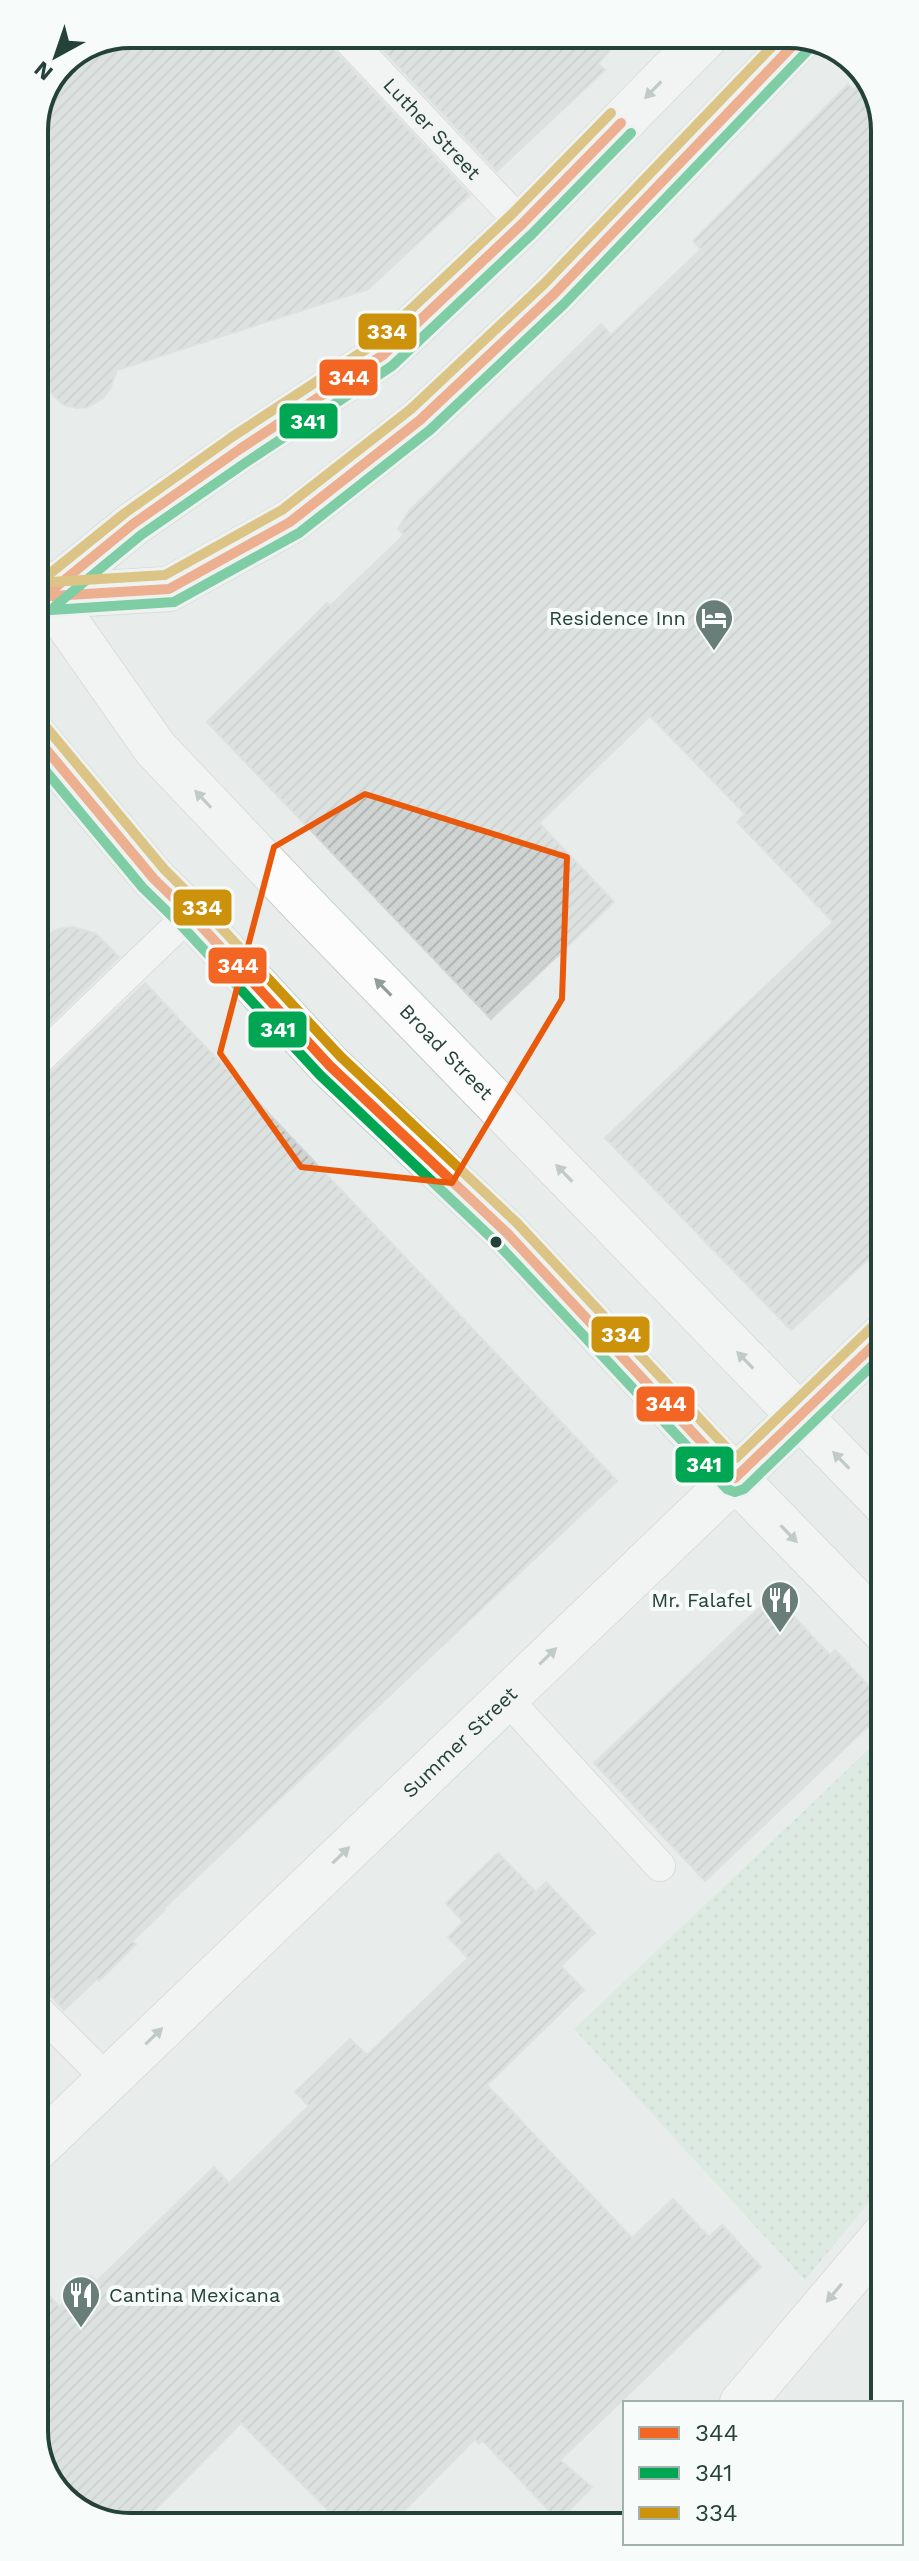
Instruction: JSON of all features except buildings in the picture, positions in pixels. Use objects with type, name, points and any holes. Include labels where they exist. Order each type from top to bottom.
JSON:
[{"type":"main road","points":[[48,584],[240,449],[383,355],[522,224],[694,48]]},
{"type":"main road","points":[[48,590],[169,589],[290,522],[420,420],[554,294],[790,48]]},
{"type":"main road","name":"Broad Street","points":[[48,602],[155,748],[871,1490]]},
{"type":"main road","points":[[48,752],[154,879],[330,1066],[507,1233],[735,1478],[871,1618]]},
{"type":"main road","name":"Summer Street","points":[[48,2137],[871,1347]]},
{"type":"main road","points":[[744,2401],[871,2251]]},
{"type":"lane","name":"Luther Street","points":[[356,48],[522,224]]},
{"type":"lane","points":[[48,1051],[190,914]]},
{"type":"lane","points":[[505,1697],[660,1866]]},
{"type":"lane","points":[[48,2020],[108,2080]]},
{"type":"highlighted area","points":[[365,794],[567,857],[562,999],[452,1183],[301,1167],[220,1053],[274,847]]},
{"type":"green space","points":[[871,1747],[871,2200],[805,2280],[574,2029]]},
{"type":"transit line","name":"334","points":[[48,582],[165,575],[282,510],[411,409],[544,284],[771,48]]},
{"type":"transit line","name":"344","points":[[48,596],[169,589],[290,522],[420,420],[554,294],[790,48]]},
{"type":"transit line","name":"341","points":[[48,610],[174,602],[299,533],[430,430],[564,304],[807,51]]},
{"type":"transit line","name":"334","points":[[48,575],[125,513],[232,437],[374,344],[512,214],[611,113]]},
{"type":"transit line","name":"344","points":[[48,593],[133,524],[383,355],[522,224],[621,123]]},
{"type":"transit line","name":"341","points":[[55,606],[141,535],[392,366],[532,234],[631,133]]},
{"type":"transit line","name":"334","points":[[48,729],[164,869],[340,1056],[517,1223],[736,1458],[871,1328]]},
{"type":"transit line","name":"344","points":[[48,752],[154,879],[330,1066],[507,1233],[735,1478],[871,1348]]},
{"type":"transit line","name":"341","points":[[48,774],[143,888],[320,1075],[497,1243],[727,1489],[735,1492],[744,1489],[871,1367]]},
{"type":"place","name":"Residence Inn","points":[[714,652]]},
{"type":"place","name":"Mr. Falafel","points":[[780,1634]]},
{"type":"place","name":"Cantina Mexicana","points":[[81,2329]]}]
